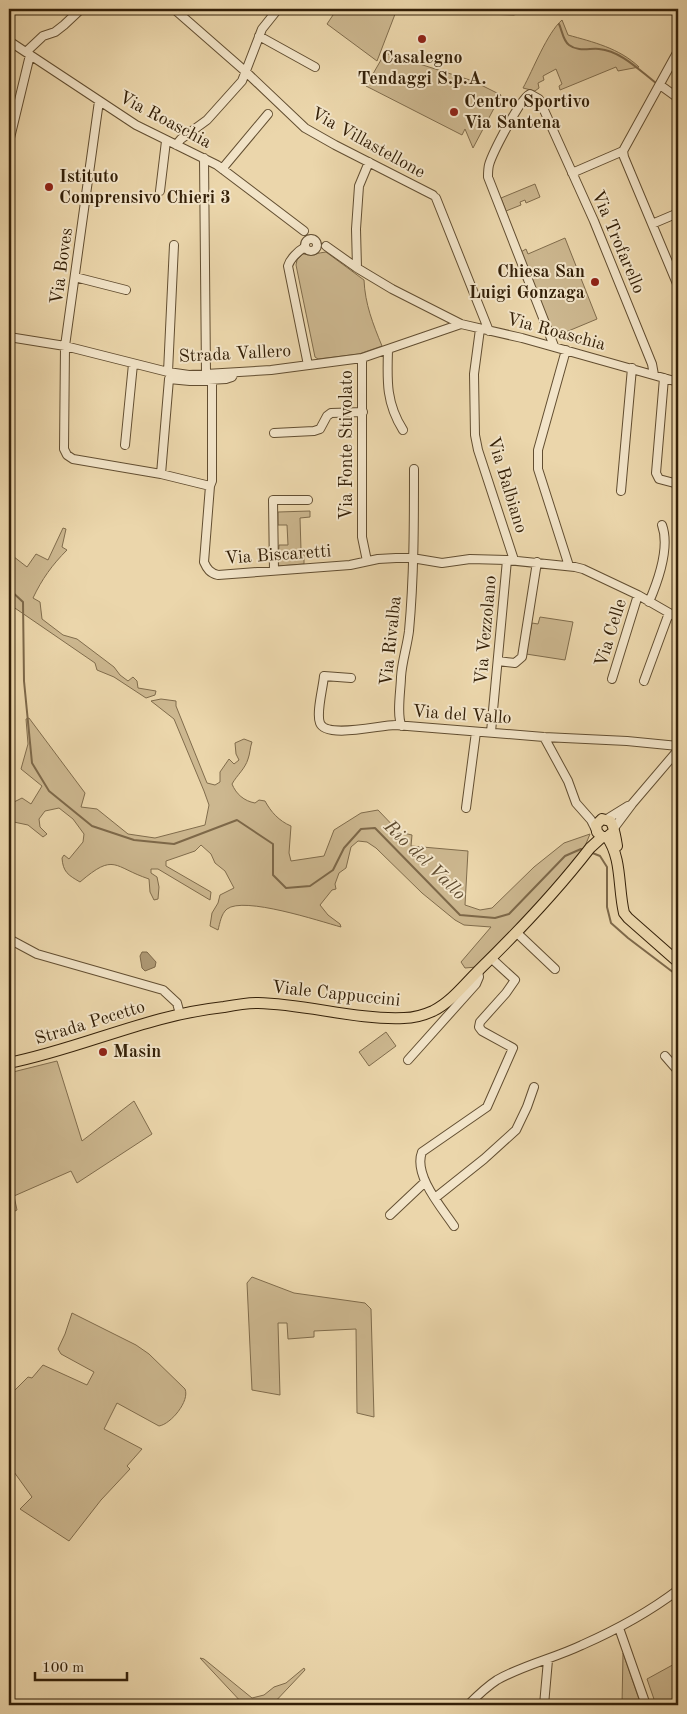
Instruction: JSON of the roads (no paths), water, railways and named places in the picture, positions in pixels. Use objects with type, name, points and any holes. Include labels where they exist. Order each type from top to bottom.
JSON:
[{"type":"main road","points":[[605,819],[610,821],[599,838],[598,821],[605,819]]},
{"type":"main road","points":[[599,838],[613,845],[617,860],[624,913],[677,959]]},
{"type":"main road","name":"Viale Cappuccini","points":[[180,1014],[258,1003],[290,1005],[341,1014],[391,1018],[415,1017],[434,1010],[449,1000],[517,933],[599,838]]},
{"type":"main road","name":"Strada Pecetto","points":[[9,1063],[35,1058],[139,1024],[180,1014]]},
{"type":"street","points":[[9,142],[28,54],[43,36],[55,32],[81,9]]},
{"type":"street","name":"Via Villastellone","points":[[174,9],[246,72],[305,128],[434,197],[489,331]]},
{"type":"street","points":[[176,145],[181,139],[208,120],[242,81],[258,36],[278,9]]},
{"type":"street","points":[[668,9],[678,12]]},
{"type":"street","points":[[258,36],[315,67]]},
{"type":"street","name":"Via Roaschia","points":[[9,41],[136,125],[166,142],[204,158],[222,169],[304,231],[311,243],[326,246],[357,268],[392,289],[461,324],[554,346],[678,382]]},
{"type":"street","points":[[678,51],[623,151],[678,286]]},
{"type":"street","points":[[660,85],[678,98]]},
{"type":"street","points":[[554,346],[488,177],[489,164],[521,101],[526,95],[533,94],[538,99],[572,173]]},
{"type":"street","name":"Via Boves","points":[[66,346],[99,101]]},
{"type":"street","points":[[222,169],[268,114]]},
{"type":"street","points":[[160,191],[166,142]]},
{"type":"street","name":"Via Trofarello","points":[[623,151],[572,173],[651,362],[654,375]]},
{"type":"street","points":[[66,346],[64,449],[67,455],[73,459],[161,474],[210,486],[212,481],[204,158]]},
{"type":"street","points":[[357,268],[356,229],[359,186],[369,162]]},
{"type":"street","points":[[652,224],[678,213]]},
{"type":"street","points":[[308,365],[288,266],[300,250],[311,243]]},
{"type":"street","points":[[168,372],[174,245]]},
{"type":"street","points":[[76,277],[126,290]]},
{"type":"street","name":"Strada Vallero","points":[[9,336],[66,346],[168,372],[209,377],[362,358],[461,324]]},
{"type":"street","name":"Via Balbiano","points":[[480,328],[474,370],[475,435],[511,560]]},
{"type":"street","points":[[388,350],[388,394],[392,412],[404,430]]},
{"type":"street","points":[[566,350],[538,450],[537,462],[569,566]]},
{"type":"street","name":"Via Fonte Stivolato","points":[[362,358],[362,537],[368,561]]},
{"type":"street","points":[[125,444],[132,364]]},
{"type":"street","points":[[621,491],[632,368]]},
{"type":"street","points":[[161,474],[169,379],[190,381],[209,377]]},
{"type":"street","points":[[664,378],[656,473],[659,479],[678,484]]},
{"type":"street","points":[[274,433],[314,431],[320,429],[327,416],[331,414],[363,412]]},
{"type":"street","name":"Via Rivalba","points":[[402,726],[399,718],[403,658],[409,629],[414,469]]},
{"type":"street","name":"Via Biscaretti","points":[[210,486],[204,562],[206,568],[212,573],[350,565],[378,559],[412,558],[442,563],[470,559],[537,562],[583,569],[638,595],[678,618]]},
{"type":"street","points":[[274,570],[273,500],[308,500]]},
{"type":"street","points":[[649,602],[654,591],[664,552],[662,525]]},
{"type":"street","name":"Via Vezzolano","points":[[491,732],[511,560]]},
{"type":"street","points":[[498,661],[515,663],[522,657],[537,562]]},
{"type":"street","name":"Via Celle","points":[[612,680],[638,595]]},
{"type":"street","points":[[644,681],[668,613]]},
{"type":"street","name":"Via del Vallo","points":[[351,678],[324,676],[319,717],[320,725],[326,730],[350,731],[386,725],[678,746]]},
{"type":"street","points":[[466,808],[476,732]]},
{"type":"street","points":[[544,737],[568,781],[576,803],[592,815],[605,819]]},
{"type":"street","name":"Viale Cappuccini","points":[[599,838],[632,804],[678,750]]},
{"type":"street","name":"Viale Cappuccini","points":[[605,819],[632,804]]},
{"type":"street","points":[[581,808],[599,838]]},
{"type":"street","points":[[517,933],[554,969]]},
{"type":"street","points":[[9,940],[37,954],[163,990],[177,1003],[180,1014]]},
{"type":"street","points":[[454,1226],[425,1182],[420,1157],[422,1152],[488,1107],[512,1048],[482,1031],[479,1027],[480,1022],[515,980],[491,958]]},
{"type":"street","points":[[408,1060],[476,984],[479,977],[478,971]]},
{"type":"street","points":[[664,1056],[678,1071]]},
{"type":"street","points":[[435,1198],[484,1159],[516,1130],[534,1087]]},
{"type":"street","points":[[390,1215],[425,1182]]},
{"type":"street","points":[[468,1705],[497,1680],[548,1660],[619,1628],[678,1590]]},
{"type":"street","points":[[619,1628],[646,1705]]},
{"type":"street","points":[[544,1705],[548,1660]]},
{"type":"waterway","points":[[559,24],[565,41],[569,45],[580,49],[599,49],[615,53],[656,83]]},
{"type":"waterway","name":"Rio del Vallo","points":[[9,589],[23,602],[24,681],[32,763],[49,791],[92,826],[134,840],[174,844],[237,820],[273,844],[273,875],[286,888],[310,886],[333,870],[344,848],[361,829],[375,828],[460,915],[495,918],[509,914],[565,856],[581,849],[583,850]]},
{"type":"waterway","name":"Rio del Vallo","points":[[590,852],[600,856],[607,867],[607,907],[611,923],[678,976]]},
{"type":"place","name":"Casalegno Tendaggi S.p.A.","points":[[422,39]]},
{"type":"place","name":"Centro Sportivo Via Santena","points":[[454,112]]},
{"type":"place","name":"Istituto Comprensivo Chieri 3","points":[[49,187]]},
{"type":"place","name":"Chiesa San Luigi Gonzaga","points":[[595,282]]},
{"type":"place","name":"Masin","points":[[103,1052]]}]
